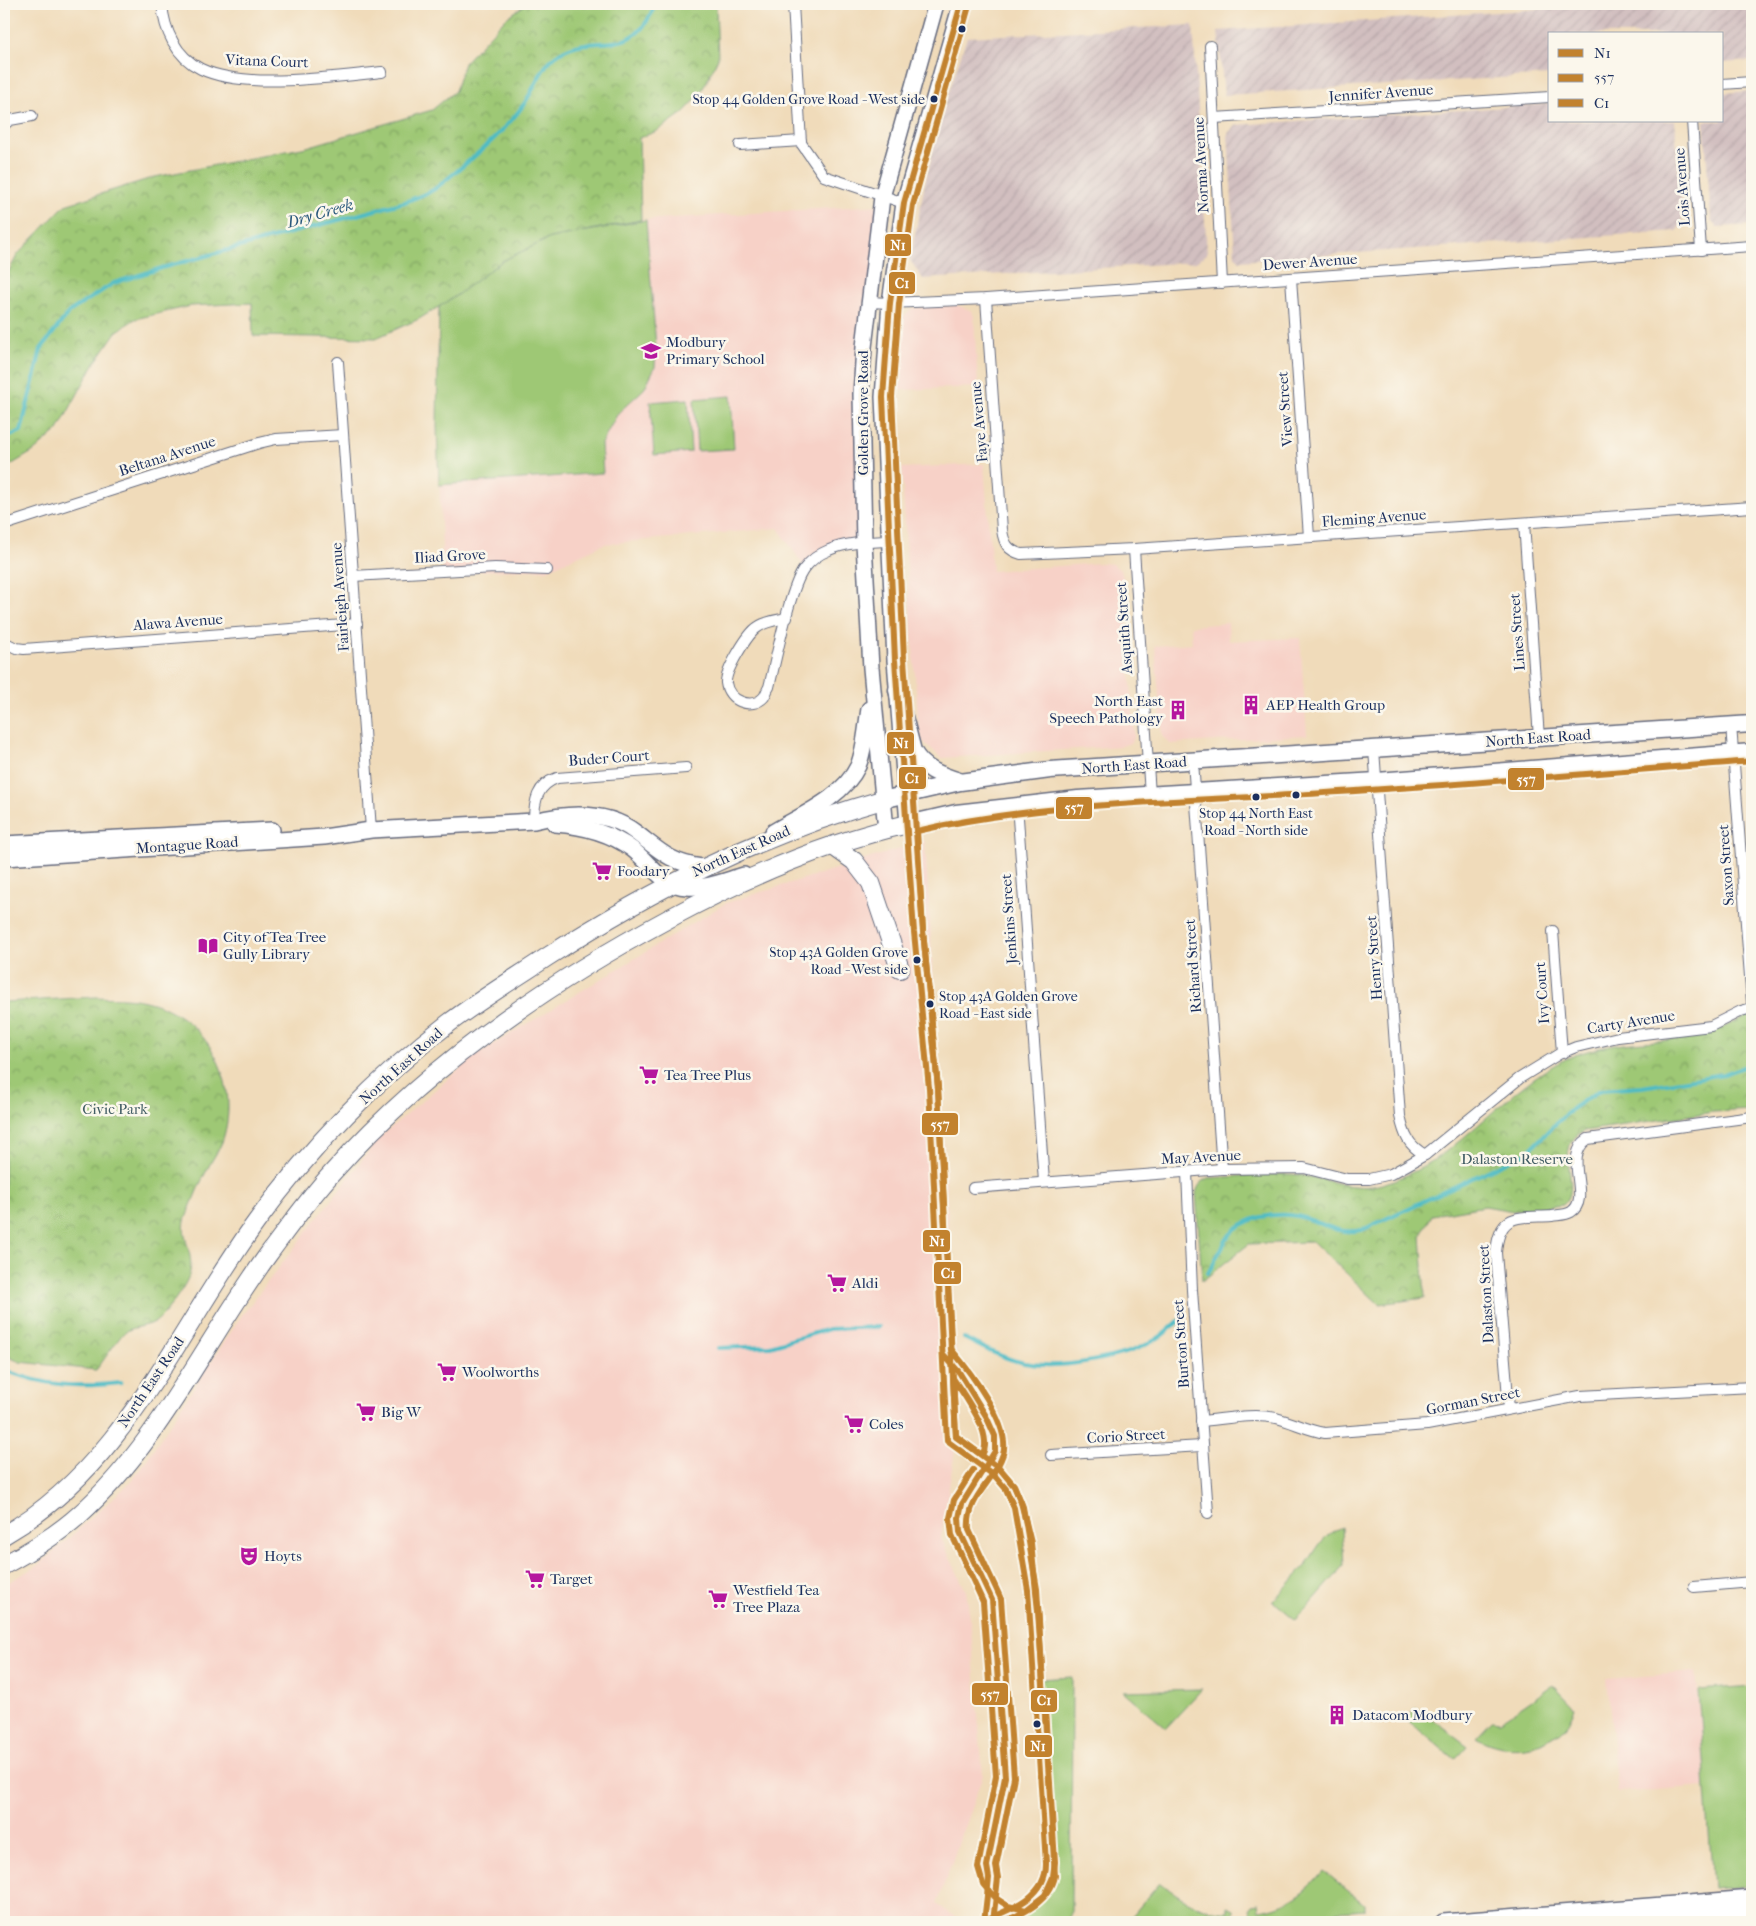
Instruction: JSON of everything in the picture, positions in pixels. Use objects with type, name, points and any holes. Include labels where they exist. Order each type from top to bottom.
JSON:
[{"type":"highway","name":"North East Road","points":[[4,1535],[49,1504],[82,1476],[134,1410],[225,1268],[285,1184],[343,1120],[384,1079],[448,1024],[591,929],[702,867],[797,826],[882,800]]},
{"type":"highway","name":"North East Road","points":[[4,1565],[57,1532],[89,1505],[118,1475],[267,1256],[333,1172],[409,1098],[503,1021],[644,932],[741,881],[776,866],[833,846],[908,824]]},
{"type":"highway","points":[[833,846],[854,861],[871,883],[900,969]]},
{"type":"highway","points":[[487,997],[503,1021]]},
{"type":"highway","points":[[163,1366],[183,1382]]},
{"type":"main road","name":"Golden Grove Road","points":[[886,830],[873,684],[864,543],[861,394],[869,302],[882,197],[936,4]]},
{"type":"main road","name":"Golden Grove Road","points":[[908,824],[897,690],[883,397],[890,303],[904,203],[961,4]]},
{"type":"main road","points":[[750,846],[827,799],[847,782],[860,759],[873,684]]},
{"type":"main road","points":[[897,690],[913,751],[918,759],[926,767],[942,776],[960,782]]},
{"type":"main road","name":"North East Road","points":[[882,800],[960,782],[1050,770],[1752,724]]},
{"type":"main road","name":"North East Road","points":[[908,824],[956,813],[1017,804],[1377,781],[1752,752]]},
{"type":"main road","name":"Montague Road","points":[[4,858],[324,836],[371,830],[534,821],[554,816],[588,815],[607,818],[635,832],[665,857],[681,864],[702,867]]},
{"type":"main road","name":"Montague Road","points":[[534,821],[585,828],[617,839],[638,854],[655,872],[670,884]]},
{"type":"main road","name":"Montague Road","points":[[4,844],[233,831],[371,830]]},
{"type":"main road","points":[[670,884],[695,887],[776,866]]},
{"type":"main road","points":[[1443,1922],[1752,1898]]},
{"type":"main road","points":[[1613,1922],[1752,1911]]},
{"type":"street","name":"Vitana Court","points":[[162,4],[165,25],[171,42],[187,60],[200,68],[221,76],[307,79],[382,72]]},
{"type":"street","points":[[793,4],[801,141],[824,176],[904,203]]},
{"type":"street","name":"Norma Avenue","points":[[1210,46],[1222,283]]},
{"type":"street","points":[[1724,84],[1752,82]]},
{"type":"street","name":"Jennifer Avenue","points":[[1214,118],[1548,97]]},
{"type":"street","points":[[4,126],[10,120],[32,116]]},
{"type":"street","name":"Lois Avenue","points":[[1692,122],[1701,250]]},
{"type":"street","points":[[740,145],[801,141]]},
{"type":"street","name":"Dewer Avenue","points":[[869,302],[890,303],[986,299],[1752,246]]},
{"type":"street","name":"View Street","points":[[1291,278],[1309,537]]},
{"type":"street","name":"Faye Avenue","points":[[986,299],[1004,541]]},
{"type":"street","name":"Fairleigh Avenue","points":[[338,362],[371,830]]},
{"type":"street","name":"Beltana Avenue","points":[[4,524],[251,445],[276,439],[343,435]]},
{"type":"street","name":"Fleming Avenue","points":[[1004,541],[1011,551],[1021,554],[1134,549],[1752,507]]},
{"type":"street","name":"Lines Street","points":[[1524,523],[1539,738]]},
{"type":"street","points":[[787,618],[764,624],[749,635],[728,673],[726,682],[732,697],[738,701],[748,704],[763,697],[769,687],[796,586],[805,568],[830,549],[889,541]]},
{"type":"street","name":"Asquith Street","points":[[1134,549],[1150,795]]},
{"type":"street","name":"Iliad Grove","points":[[353,576],[495,568],[548,570]]},
{"type":"street","name":"Alawa Avenue","points":[[4,642],[16,648],[24,648],[357,624]]},
{"type":"street","name":"Saxon Street","points":[[1731,725],[1752,1003]]},
{"type":"street","name":"Henry Street","points":[[1374,749],[1400,1116],[1407,1140],[1413,1148],[1425,1155]]},
{"type":"street","name":"Richard Street","points":[[1193,761],[1222,1169]]},
{"type":"street","name":"Buder Court","points":[[534,821],[535,800],[539,792],[544,785],[557,778],[686,768]]},
{"type":"street","name":"Jenkins Street","points":[[1017,804],[1044,1182]]},
{"type":"street","name":"Ivy Court","points":[[1553,931],[1562,1053]]},
{"type":"street","name":"Carty Avenue","points":[[1425,1155],[1520,1078],[1562,1053],[1594,1041],[1711,1026],[1741,1011],[1752,1008]]},
{"type":"street","name":"Dalaston Street","points":[[1509,1409],[1496,1253],[1499,1230],[1506,1222],[1569,1213],[1576,1208],[1578,1200],[1576,1155],[1582,1143],[1588,1139],[1714,1120],[1752,1117]]},
{"type":"street","name":"May Avenue","points":[[973,1188],[1222,1169],[1304,1168],[1348,1179],[1369,1179],[1390,1174],[1425,1155]]},
{"type":"street","name":"Burton Street","points":[[1187,1172],[1192,1290],[1208,1513]]},
{"type":"street","name":"Gorman Street","points":[[1201,1421],[1256,1416],[1275,1418],[1308,1431],[1325,1433],[1427,1425],[1580,1396],[1752,1387]]},
{"type":"street","name":"Corio Street","points":[[1051,1455],[1202,1446]]},
{"type":"street","points":[[1694,1587],[1752,1582]]},
{"type":"shaded area","points":[[1612,4],[1752,4],[1752,61],[1724,63],[1724,32],[1548,32],[1548,75],[1224,95],[1218,31]]},
{"type":"shaded area","points":[[1193,25],[1207,254],[1196,262],[923,279],[910,260],[926,178],[944,107],[967,37]]},
{"type":"shaded area","points":[[1752,91],[1752,225],[1717,227],[1711,221],[1704,122],[1724,122],[1724,93]]},
{"type":"shaded area","points":[[1548,104],[1548,122],[1675,122],[1682,224],[1676,231],[1240,261],[1235,256],[1228,133],[1236,125]]},
{"type":"shaded area","name":"Modbury Primary School","points":[[881,205],[869,302],[864,543],[844,545],[805,568],[778,528],[604,544],[547,570],[443,571],[437,426],[641,220]]},
{"type":"shaded area","points":[[957,305],[971,311],[974,316],[978,387],[899,390],[903,317],[913,308]]},
{"type":"shaded area","points":[[984,464],[992,571],[1101,563],[1113,564],[1121,571],[1124,580],[1134,729],[1134,738],[1130,743],[1122,746],[942,758],[922,741],[919,730],[902,468]]},
{"type":"shaded area","points":[[1228,623],[1229,641],[1300,638],[1307,735],[1170,744],[1162,736],[1155,646],[1192,643],[1191,626]]},
{"type":"shaded area","points":[[925,841],[960,1418],[941,1538],[966,1591],[970,1617],[983,1775],[937,1904],[962,1922],[4,1922],[4,1585],[40,1564],[133,1480],[242,1315],[380,1137],[476,1055],[726,903]]},
{"type":"shaded area","points":[[1696,1672],[1706,1786],[1618,1793],[1607,1679]]},
{"type":"green space","points":[[526,4],[716,4],[718,58],[706,83],[697,98],[683,113],[657,131],[639,138],[641,220],[550,238],[502,261],[453,298],[419,319],[376,338],[253,336],[252,303],[191,306],[135,319],[116,332],[94,364],[58,430],[34,451],[4,469],[4,280],[18,254],[65,205],[155,177],[307,147],[432,110],[455,91],[464,63],[505,19]]},
{"type":"green space","points":[[646,220],[656,347],[655,367],[644,389],[618,413],[601,444],[603,473],[439,485],[437,426],[439,307],[502,261],[550,238]]},
{"type":"green space","points":[[731,396],[734,449],[697,451],[694,399]]},
{"type":"green space","points":[[688,399],[691,452],[654,455],[650,402]]},
{"type":"green space","name":"Civic Park","points":[[96,997],[127,998],[145,1001],[167,1009],[186,1021],[202,1036],[215,1055],[223,1075],[228,1097],[227,1120],[222,1142],[203,1178],[184,1226],[191,1266],[185,1284],[158,1320],[126,1331],[96,1370],[20,1362],[4,1355],[4,1002]]},
{"type":"green space","name":"Dalaston Reserve","points":[[1752,1015],[1752,1110],[1713,1112],[1584,1131],[1574,1138],[1569,1147],[1571,1188],[1569,1197],[1563,1205],[1513,1211],[1485,1206],[1432,1215],[1421,1235],[1425,1298],[1379,1304],[1313,1242],[1249,1244],[1202,1281],[1196,1193],[1202,1182],[1209,1178],[1291,1174],[1351,1186],[1361,1187],[1382,1184],[1407,1175],[1452,1147],[1534,1078],[1556,1064],[1591,1050],[1609,1046],[1700,1036],[1714,1032]]},
{"type":"green space","points":[[1342,1527],[1344,1566],[1296,1620],[1273,1601],[1305,1566],[1325,1538]]},
{"type":"green space","points":[[1072,1677],[1071,1913],[1068,1922],[1004,1922],[1013,1915],[1030,1908],[1040,1901],[1047,1893],[1053,1879],[1040,1679]]},
{"type":"green space","points":[[1553,1685],[1575,1708],[1569,1722],[1560,1732],[1547,1740],[1518,1748],[1503,1747],[1476,1737],[1492,1720],[1500,1721]]},
{"type":"green space","points":[[1752,1686],[1752,1885],[1713,1888],[1699,1690]]},
{"type":"green space","points":[[1202,1689],[1166,1728],[1123,1691]]},
{"type":"green space","points":[[1416,1707],[1468,1746],[1455,1760],[1406,1719]]},
{"type":"green space","points":[[1324,1871],[1364,1904],[1364,1910],[1258,1918],[1251,1915],[1249,1909],[1252,1905],[1259,1904],[1260,1910],[1288,1901],[1304,1892]]},
{"type":"green space","points":[[1160,1883],[1175,1894],[1201,1907],[1228,1911],[1228,1906],[1234,1909],[1234,1912],[1226,1920],[1131,1922],[1131,1917]]},
{"type":"waterway","name":"Dry Creek","points":[[4,439],[21,431],[41,349],[69,312],[114,283],[165,267],[405,202],[433,190],[484,148],[509,123],[528,98],[546,66],[555,56],[569,48],[584,44],[624,40],[635,34],[646,23],[655,4]]},
{"type":"waterway","points":[[1208,1273],[1234,1230],[1252,1220],[1271,1215],[1292,1215],[1342,1231],[1362,1230],[1528,1152],[1573,1108],[1600,1090],[1642,1087],[1724,1074],[1752,1064]]},
{"type":"waterway","points":[[964,1338],[1000,1356],[1016,1361],[1039,1365],[1056,1365],[1095,1360],[1132,1350],[1148,1344],[1161,1336],[1181,1319]]},
{"type":"waterway","points":[[718,1348],[770,1346],[829,1329],[879,1327]]},
{"type":"waterway","points":[[4,1370],[33,1379],[61,1384],[121,1383]]},
{"type":"transit line","name":"N1","points":[[961,4],[904,203],[890,303],[883,397],[895,660],[914,932],[929,1088],[947,1441],[995,1476],[1006,1489],[1014,1508],[1028,1590],[1046,1863],[1045,1875],[1040,1886],[1033,1894],[1013,1908],[980,1922]]},
{"type":"transit line","name":"C1","points":[[969,6],[913,205],[899,304],[892,397],[904,659],[923,931],[938,1088],[956,1436],[1001,1470],[1014,1485],[1023,1507],[1037,1589],[1055,1876],[1052,1885],[1042,1899],[1019,1915],[1003,1922]]},
{"type":"transit line","name":"557","points":[[951,1350],[938,1088],[923,931],[917,831],[1009,815],[1102,805],[1406,788],[1752,761]]},
{"type":"transit line","name":"C1","points":[[951,1349],[987,1398],[1001,1429],[1004,1442],[1003,1454],[999,1464],[976,1499],[969,1518],[969,1530],[1001,1599],[1014,1777],[996,1866],[998,1878],[993,1922]]},
{"type":"transit line","name":"N1","points":[[943,1354],[959,1372],[986,1416],[995,1436],[995,1451],[962,1504],[959,1518],[960,1532],[992,1600],[1005,1777],[987,1866],[989,1878],[984,1922]]},
{"type":"transit line","name":"557","points":[[953,1378],[981,1427],[985,1447],[982,1455],[956,1437],[953,1378]]},
{"type":"transit line","name":"557","points":[[973,1470],[954,1500],[950,1518],[952,1535],[983,1602],[996,1776],[978,1867],[983,1884],[994,1897],[1008,1906],[1026,1910],[1045,1895],[1053,1877],[1055,1862],[1050,1783],[1038,1611],[1031,1543],[1021,1502],[1014,1486],[997,1465]]},
{"type":"place","name":"Stop 44 Golden Grove Road - West side","points":[[934,99]]},
{"type":"place","name":"Modbury Primary School","points":[[651,351]]},
{"type":"place","name":"AEP Health Group","points":[[1251,705]]},
{"type":"place","name":"North East Speech Pathology","points":[[1178,710]]},
{"type":"place","name":"Stop 44 North East Road - North side","points":[[1256,797]]},
{"type":"place","name":"Foodary","points":[[602,871]]},
{"type":"place","name":"City of Tea Tree Gully Library","points":[[208,946]]},
{"type":"place","name":"Stop 43A Golden Grove Road - West side","points":[[917,960]]},
{"type":"place","name":"Stop 43A Golden Grove Road - East side","points":[[930,1004]]},
{"type":"place","name":"Tea Tree Plus","points":[[649,1075]]},
{"type":"place","name":"Aldi","points":[[837,1283]]},
{"type":"place","name":"Woolworths","points":[[447,1372]]},
{"type":"place","name":"Big W","points":[[366,1412]]},
{"type":"place","name":"Coles","points":[[854,1424]]},
{"type":"place","name":"Hoyts","points":[[249,1556]]},
{"type":"place","name":"Target","points":[[535,1579]]},
{"type":"place","name":"Westfield Tea Tree Plaza","points":[[718,1599]]},
{"type":"place","name":"Datacom Modbury","points":[[1337,1715]]}]
